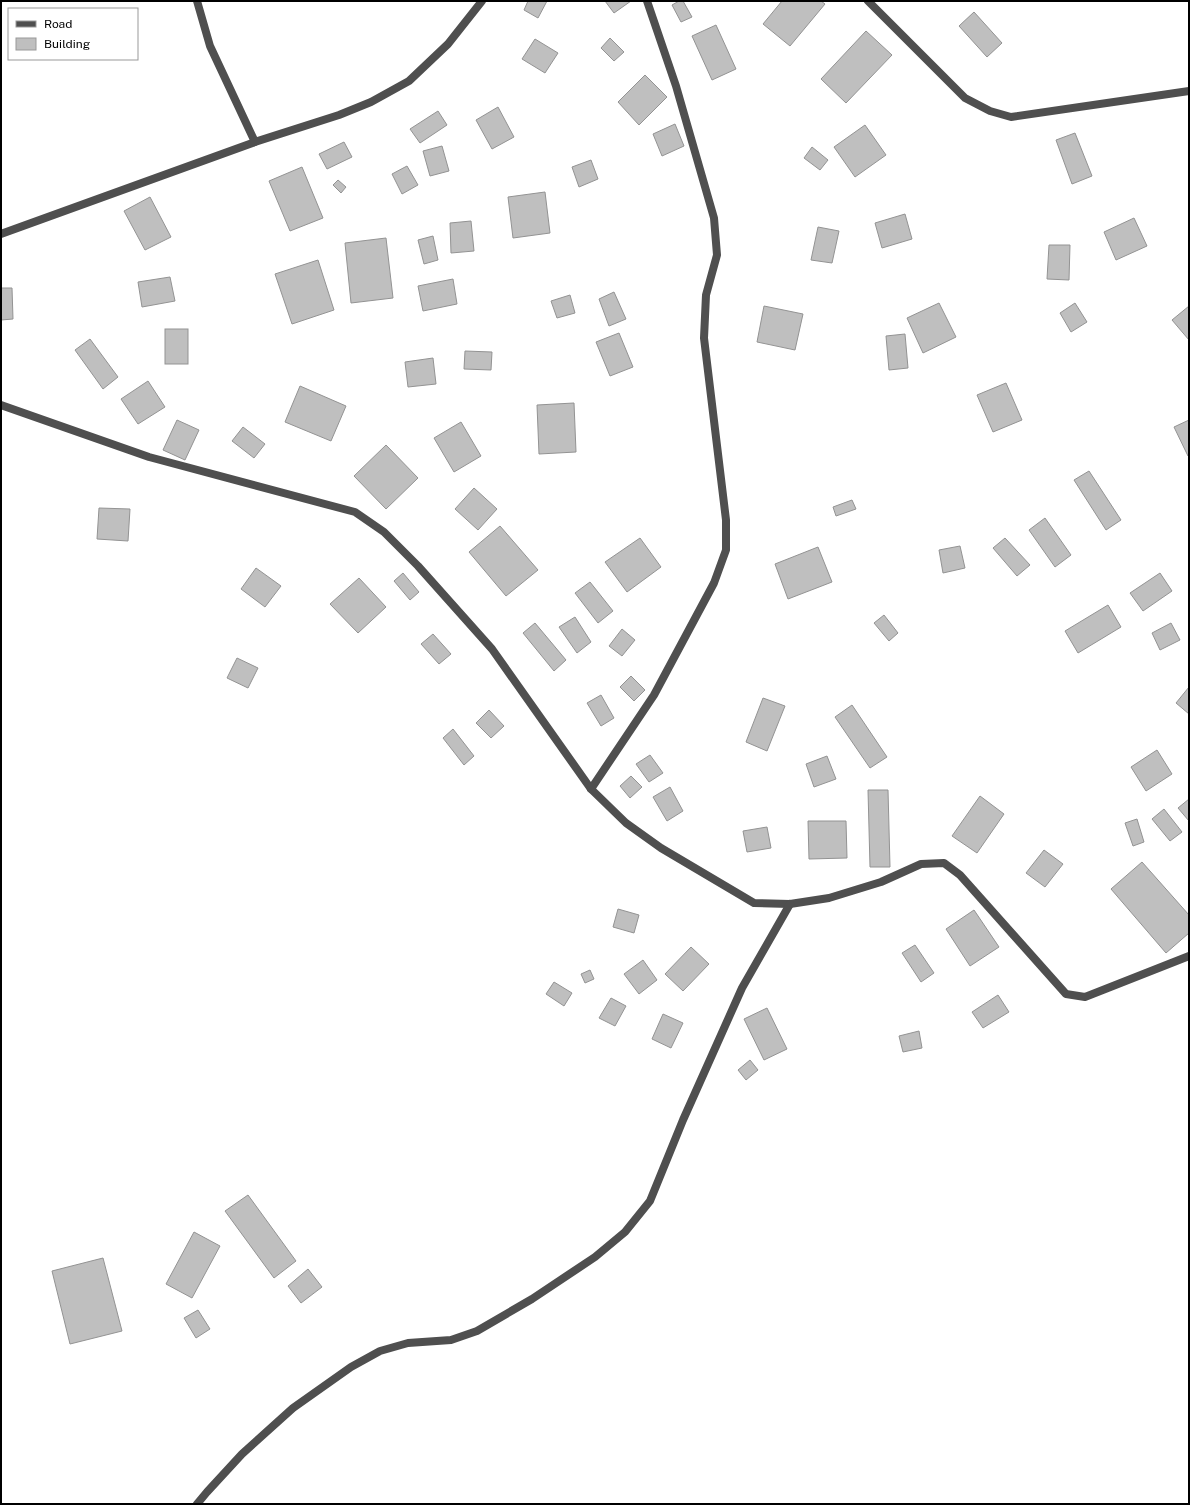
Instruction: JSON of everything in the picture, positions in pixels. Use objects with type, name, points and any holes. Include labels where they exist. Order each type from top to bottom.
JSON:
[{"type":"street","points":[[197,1],[210,46],[255,142]]},
{"type":"street","points":[[1,234],[255,142],[339,115],[370,102],[409,81],[448,44],[482,1]]},
{"type":"street","points":[[591,790],[654,695],[714,583],[726,550],[726,520],[704,338],[706,296],[717,255],[714,218],[676,86],[647,1]]},
{"type":"street","points":[[868,1],[965,98],[990,111],[1011,117],[1189,91]]},
{"type":"street","points":[[1,406],[149,457],[354,512],[384,532],[412,560],[492,649],[591,790],[632,827],[661,848],[754,903],[790,904],[829,898],[881,882],[921,864],[944,863],[960,875],[1066,994],[1085,997],[1189,956]]},
{"type":"street","points":[[197,1504],[242,1454],[293,1408],[351,1367],[380,1351],[408,1343],[451,1340],[477,1332],[532,1299],[595,1258],[625,1232],[650,1201],[683,1120],[742,988],[790,904]]},
{"type":"building","points":[[528,1],[547,1],[538,18],[524,10]]},
{"type":"building","points":[[605,1],[631,1],[614,13]]},
{"type":"building","points":[[679,1],[683,1],[692,17],[681,22],[672,5]]},
{"type":"building","points":[[782,1],[821,1],[825,4],[790,46],[763,24]]},
{"type":"building","points":[[974,12],[1002,43],[987,57],[959,26]]},
{"type":"building","points":[[716,25],[736,69],[712,80],[692,36]]},
{"type":"building","points":[[866,31],[892,55],[846,103],[821,79]]},
{"type":"building","points":[[610,38],[624,52],[614,61],[601,48]]},
{"type":"building","points":[[535,39],[558,53],[545,73],[522,59]]},
{"type":"building","points":[[645,75],[667,97],[639,125],[618,102]]},
{"type":"building","points":[[498,107],[514,137],[492,149],[476,120]]},
{"type":"building","points":[[438,111],[447,125],[420,143],[410,129]]},
{"type":"building","points":[[675,124],[684,146],[662,156],[653,134]]},
{"type":"building","points":[[865,125],[886,155],[855,177],[834,147]]},
{"type":"building","points":[[1075,133],[1092,176],[1072,184],[1056,140]]},
{"type":"building","points":[[344,142],[352,157],[327,169],[319,154]]},
{"type":"building","points":[[442,146],[449,171],[430,176],[423,151]]},
{"type":"building","points":[[812,147],[828,160],[820,170],[804,158]]},
{"type":"building","points":[[591,160],[598,179],[579,187],[572,167]]},
{"type":"building","points":[[407,166],[418,185],[402,194],[392,174]]},
{"type":"building","points":[[302,167],[323,218],[290,231],[269,181]]},
{"type":"building","points":[[338,180],[346,187],[341,193],[333,185]]},
{"type":"building","points":[[545,192],[550,233],[513,238],[508,197]]},
{"type":"building","points":[[150,197],[171,237],[145,250],[124,211]]},
{"type":"building","points":[[905,214],[912,239],[882,248],[875,223]]},
{"type":"building","points":[[1134,218],[1147,246],[1116,260],[1104,232]]},
{"type":"building","points":[[471,221],[474,251],[451,253],[450,223]]},
{"type":"building","points":[[818,227],[839,231],[832,263],[811,260]]},
{"type":"building","points":[[433,236],[438,260],[424,264],[418,240]]},
{"type":"building","points":[[386,238],[393,298],[351,303],[345,243]]},
{"type":"building","points":[[1049,245],[1070,245],[1069,280],[1047,279]]},
{"type":"building","points":[[318,260],[334,310],[292,324],[275,274]]},
{"type":"building","points":[[170,277],[175,301],[142,307],[138,282]]},
{"type":"building","points":[[453,279],[457,304],[423,311],[418,286]]},
{"type":"building","points":[[1,288],[12,288],[13,319],[1,320]]},
{"type":"building","points":[[614,292],[626,319],[609,326],[599,299]]},
{"type":"building","points":[[570,295],[575,313],[557,318],[551,301]]},
{"type":"building","points":[[939,303],[956,337],[923,353],[907,318]]},
{"type":"building","points":[[1075,303],[1087,322],[1071,332],[1060,313]]},
{"type":"building","points":[[764,306],[803,314],[795,350],[757,342]]},
{"type":"building","points":[[1189,306],[1189,340],[1172,320]]},
{"type":"building","points":[[165,329],[188,329],[188,364],[165,364]]},
{"type":"building","points":[[619,333],[633,367],[610,376],[596,342]]},
{"type":"building","points":[[905,334],[908,368],[889,370],[886,336]]},
{"type":"building","points":[[90,339],[118,377],[103,389],[75,350]]},
{"type":"building","points":[[465,351],[492,352],[491,370],[464,369]]},
{"type":"building","points":[[433,358],[436,384],[408,387],[405,362]]},
{"type":"building","points":[[148,381],[165,407],[138,424],[121,399]]},
{"type":"building","points":[[1006,383],[1022,420],[993,432],[977,395]]},
{"type":"building","points":[[300,386],[346,406],[331,441],[285,422]]},
{"type":"building","points":[[574,403],[576,452],[539,454],[537,405]]},
{"type":"building","points":[[177,420],[199,430],[185,460],[163,450]]},
{"type":"building","points":[[1189,420],[1189,456],[1188,456],[1174,427]]},
{"type":"building","points":[[461,422],[481,456],[454,472],[434,438]]},
{"type":"building","points":[[243,427],[265,444],[254,458],[232,441]]},
{"type":"building","points":[[386,445],[418,478],[386,509],[354,476]]},
{"type":"building","points":[[1089,471],[1121,520],[1106,530],[1074,480]]},
{"type":"building","points":[[474,488],[497,509],[478,530],[455,509]]},
{"type":"building","points":[[852,500],[856,509],[836,516],[833,507]]},
{"type":"building","points":[[99,508],[130,509],[128,541],[97,539]]},
{"type":"building","points":[[1045,518],[1071,555],[1055,567],[1029,530]]},
{"type":"building","points":[[500,526],[538,570],[506,596],[469,552]]},
{"type":"building","points":[[640,538],[661,567],[627,592],[605,562]]},
{"type":"building","points":[[1005,538],[1030,565],[1017,576],[993,548]]},
{"type":"building","points":[[960,546],[965,568],[943,573],[939,550]]},
{"type":"building","points":[[818,547],[832,582],[788,599],[775,564]]},
{"type":"building","points":[[256,568],[281,586],[265,607],[241,589]]},
{"type":"building","points":[[403,573],[419,592],[410,600],[394,581]]},
{"type":"building","points":[[1160,573],[1172,591],[1143,611],[1130,593]]},
{"type":"building","points":[[359,578],[386,607],[358,633],[330,604]]},
{"type":"building","points":[[590,582],[613,611],[598,623],[575,593]]},
{"type":"building","points":[[1108,605],[1121,627],[1078,653],[1065,631]]},
{"type":"building","points":[[884,615],[898,633],[889,641],[874,623]]},
{"type":"building","points":[[575,617],[591,642],[577,653],[559,627]]},
{"type":"building","points":[[535,623],[566,660],[554,671],[523,633]]},
{"type":"building","points":[[1171,623],[1180,640],[1160,650],[1152,633]]},
{"type":"building","points":[[622,629],[635,640],[622,656],[609,646]]},
{"type":"building","points":[[433,634],[451,654],[439,664],[421,644]]},
{"type":"building","points":[[237,658],[258,668],[248,688],[227,678]]},
{"type":"building","points":[[631,676],[645,690],[634,701],[620,687]]},
{"type":"building","points":[[1189,687],[1189,714],[1176,703]]},
{"type":"building","points":[[601,695],[614,718],[601,726],[587,703]]},
{"type":"building","points":[[763,698],[785,706],[767,751],[746,742]]},
{"type":"building","points":[[852,705],[887,757],[870,768],[835,717]]},
{"type":"building","points":[[489,710],[504,726],[491,738],[476,723]]},
{"type":"building","points":[[453,729],[474,756],[464,765],[443,738]]},
{"type":"building","points":[[1157,750],[1172,774],[1146,791],[1131,767]]},
{"type":"building","points":[[650,755],[663,773],[649,782],[636,764]]},
{"type":"building","points":[[827,756],[836,779],[814,787],[806,764]]},
{"type":"building","points":[[631,776],[642,787],[630,798],[620,786]]},
{"type":"building","points":[[670,787],[683,811],[667,821],[653,797]]},
{"type":"building","points":[[868,790],[888,790],[890,867],[870,867]]},
{"type":"building","points":[[980,796],[1004,814],[977,853],[952,836]]},
{"type":"building","points":[[1189,799],[1189,821],[1178,808]]},
{"type":"building","points":[[1164,809],[1182,832],[1170,841],[1152,819]]},
{"type":"building","points":[[1137,819],[1144,842],[1133,846],[1125,823]]},
{"type":"building","points":[[808,821],[846,821],[847,858],[809,859]]},
{"type":"building","points":[[767,827],[771,848],[747,852],[743,831]]},
{"type":"building","points":[[1044,850],[1063,864],[1045,887],[1026,873]]},
{"type":"building","points":[[1142,862],[1189,915],[1189,933],[1166,953],[1111,889]]},
{"type":"building","points":[[618,909],[639,915],[634,933],[613,927]]},
{"type":"building","points":[[974,910],[999,947],[970,966],[946,929]]},
{"type":"building","points":[[915,945],[934,973],[921,982],[902,953]]},
{"type":"building","points":[[691,947],[709,964],[683,991],[665,974]]},
{"type":"building","points":[[643,960],[657,980],[639,994],[624,974]]},
{"type":"building","points":[[590,970],[594,979],[585,983],[581,974]]},
{"type":"building","points":[[554,982],[572,993],[564,1006],[546,994]]},
{"type":"building","points":[[998,995],[1009,1012],[983,1028],[972,1012]]},
{"type":"building","points":[[611,998],[626,1006],[615,1026],[599,1018]]},
{"type":"building","points":[[767,1008],[787,1049],[764,1060],[744,1019]]},
{"type":"building","points":[[663,1014],[683,1023],[671,1048],[652,1039]]},
{"type":"building","points":[[919,1031],[922,1048],[903,1052],[899,1036]]},
{"type":"building","points":[[750,1060],[758,1070],[746,1080],[738,1070]]},
{"type":"building","points":[[248,1195],[296,1261],[274,1278],[225,1211]]},
{"type":"building","points":[[194,1232],[220,1246],[192,1298],[166,1284]]},
{"type":"building","points":[[103,1258],[122,1331],[70,1344],[52,1271]]},
{"type":"building","points":[[308,1269],[322,1287],[301,1303],[288,1286]]},
{"type":"building","points":[[198,1310],[210,1329],[196,1338],[184,1318]]}]
